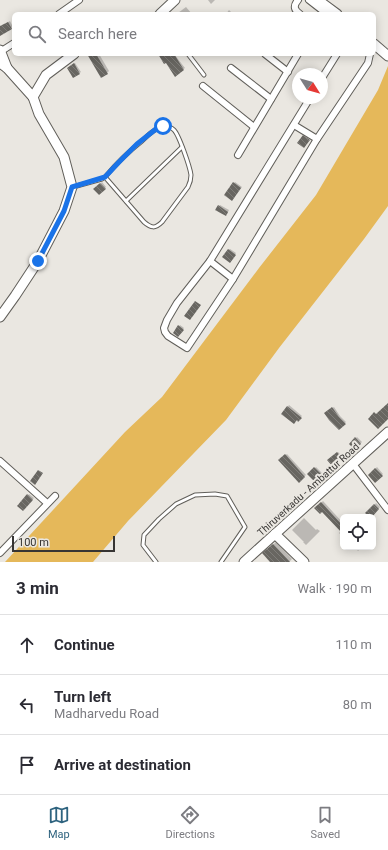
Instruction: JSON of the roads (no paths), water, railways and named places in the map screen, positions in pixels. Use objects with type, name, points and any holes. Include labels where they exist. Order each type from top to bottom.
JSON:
[{"type":"street","points":[[62,12],[79,0]]},
{"type":"street","points":[[162,12],[176,0]]},
{"type":"street","points":[[297,12],[295,8],[298,0]]},
{"type":"street","points":[[309,0],[325,12]]},
{"type":"street","points":[[318,0],[334,12]]},
{"type":"street","points":[[0,317],[38,261],[64,211],[72,187],[64,157],[39,114],[33,98],[3,66],[0,51],[12,44]]},
{"type":"street","points":[[376,46],[386,54]]},
{"type":"street","points":[[33,98],[46,75],[71,56]]},
{"type":"street","points":[[268,56],[288,72]]},
{"type":"street","points":[[238,155],[297,56]]},
{"type":"street","points":[[328,68],[336,56]]},
{"type":"street","points":[[306,104],[210,261],[177,303],[167,320],[164,328],[165,332],[168,336],[187,348],[233,279],[317,139],[368,63],[370,56]]},
{"type":"street","points":[[231,68],[271,99]]},
{"type":"street","points":[[203,86],[254,127]]},
{"type":"street","points":[[294,125],[317,139]]},
{"type":"street","points":[[210,261],[233,279]]},
{"type":"street","name":"Thiruverkadu - Ambattur Road","points":[[244,562],[388,432]]},
{"type":"street","points":[[0,461],[47,503]]},
{"type":"street","points":[[353,464],[388,510]]},
{"type":"street","points":[[0,553],[55,496]]},
{"type":"street","points":[[275,534],[304,562]]},
{"type":"lane","points":[[190,56],[204,75]]},
{"type":"lane","points":[[72,187],[105,177],[119,162],[156,129],[163,126],[168,126],[173,129],[178,136],[191,173],[191,180],[188,187],[162,222],[158,226],[153,227],[148,226],[144,222],[105,177]]},
{"type":"lane","points":[[126,201],[182,147]]},
{"type":"lane","points":[[156,562],[143,545],[144,535],[176,504],[195,495],[215,494],[227,496],[245,527],[221,562]]}]
